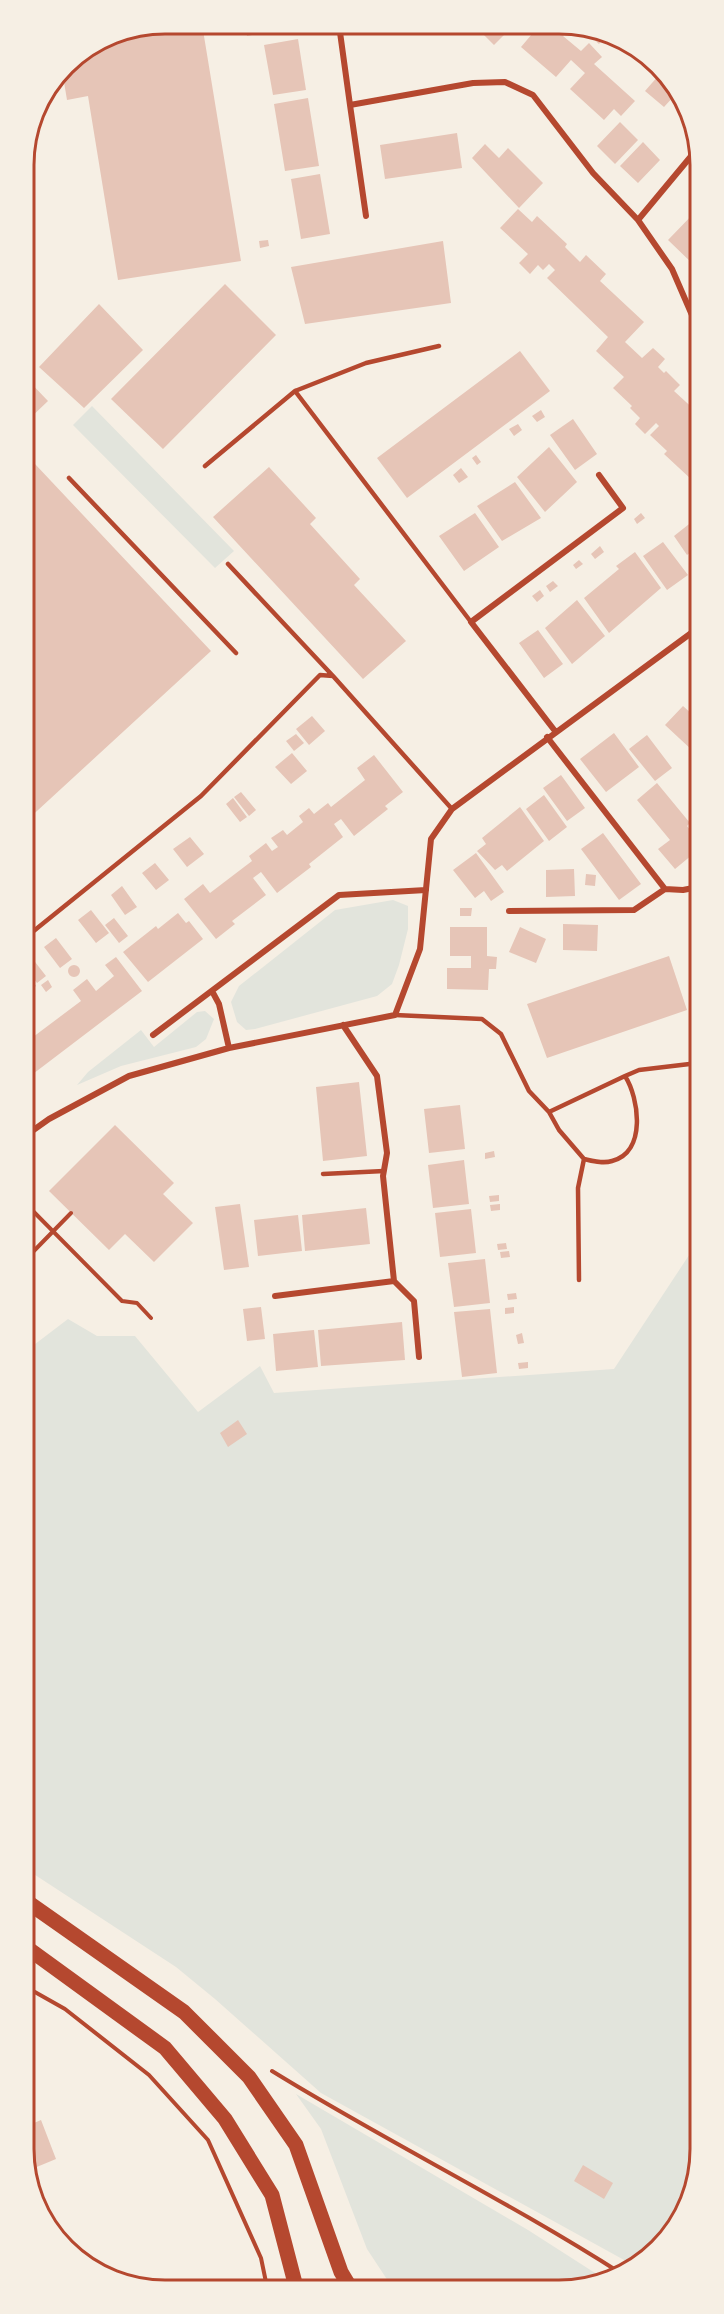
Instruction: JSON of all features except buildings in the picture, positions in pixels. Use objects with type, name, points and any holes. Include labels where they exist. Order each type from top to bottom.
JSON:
[{"type":"main road","points":[[34,1908],[184,2012],[249,2077],[296,2145],[346,2280]]},
{"type":"main road","points":[[34,1958],[165,2048],[225,2119],[272,2195],[294,2280]]},
{"type":"street","points":[[340,35],[366,216]]},
{"type":"street","points":[[350,105],[473,83],[504,82],[533,95],[593,173],[638,220],[672,269],[690,310]]},
{"type":"street","points":[[638,220],[689,158]]},
{"type":"street","points":[[555,731],[471,622],[623,508],[599,475]]},
{"type":"street","points":[[35,1130],[50,1119],[129,1076],[229,1048],[395,1015],[420,949],[431,839],[452,809],[690,634]]},
{"type":"street","points":[[547,737],[665,889]]},
{"type":"street","points":[[509,911],[634,910],[665,889],[690,889]]},
{"type":"street","points":[[153,1035],[339,895],[426,890]]},
{"type":"street","points":[[212,991],[219,1004],[229,1048]]},
{"type":"street","points":[[343,1025],[378,1076],[387,1153],[384,1171],[394,1281],[414,1301],[419,1357]]},
{"type":"street","points":[[275,1296],[394,1281]]},
{"type":"lane","points":[[205,466],[295,391],[366,363],[439,346]]},
{"type":"lane","points":[[295,391],[471,622]]},
{"type":"lane","points":[[69,478],[236,653]]},
{"type":"lane","points":[[228,564],[333,676],[452,809]]},
{"type":"lane","points":[[35,930],[201,796],[320,675],[333,676]]},
{"type":"lane","points":[[395,1015],[482,1019],[501,1034],[530,1090],[549,1112],[559,1130],[584,1159],[613,1161],[623,1155],[634,1138],[638,1116],[634,1091],[625,1076]]},
{"type":"lane","points":[[549,1112],[639,1070],[690,1064]]},
{"type":"lane","points":[[579,1280],[578,1188],[584,1159]]},
{"type":"lane","points":[[323,1174],[384,1171]]},
{"type":"path","points":[[34,1213],[122,1301],[136,1303],[152,1318]]},
{"type":"path","points":[[34,1251],[71,1213]]},
{"type":"path","points":[[34,1992],[65,2009],[149,2075],[208,2140],[261,2258],[266,2280]]},
{"type":"path","points":[[268,2069],[340,2113],[576,2245],[613,2268]]},
{"type":"shaded area","points":[[92,406],[234,551],[215,568],[73,425]]},
{"type":"shaded area","points":[[393,900],[408,906],[408,929],[392,984],[377,996],[255,1029],[246,1030],[237,1022],[231,1002],[239,986],[335,910]]},
{"type":"shaded area","points":[[205,1011],[214,1019],[206,1039],[196,1047],[121,1066],[77,1085],[88,1072],[141,1030],[154,1047],[197,1012]]},
{"type":"shaded area","points":[[689,1254],[689,2157],[683,2191],[672,2214],[657,2235],[626,2261],[321,2093],[176,1967],[34,1874],[34,1345],[68,1319],[97,1336],[135,1336],[198,1412],[260,1366],[274,1393],[614,1369]]},
{"type":"shaded area","points":[[296,2094],[528,2230],[597,2274],[558,2280],[387,2280],[367,2249],[321,2129]]}]
